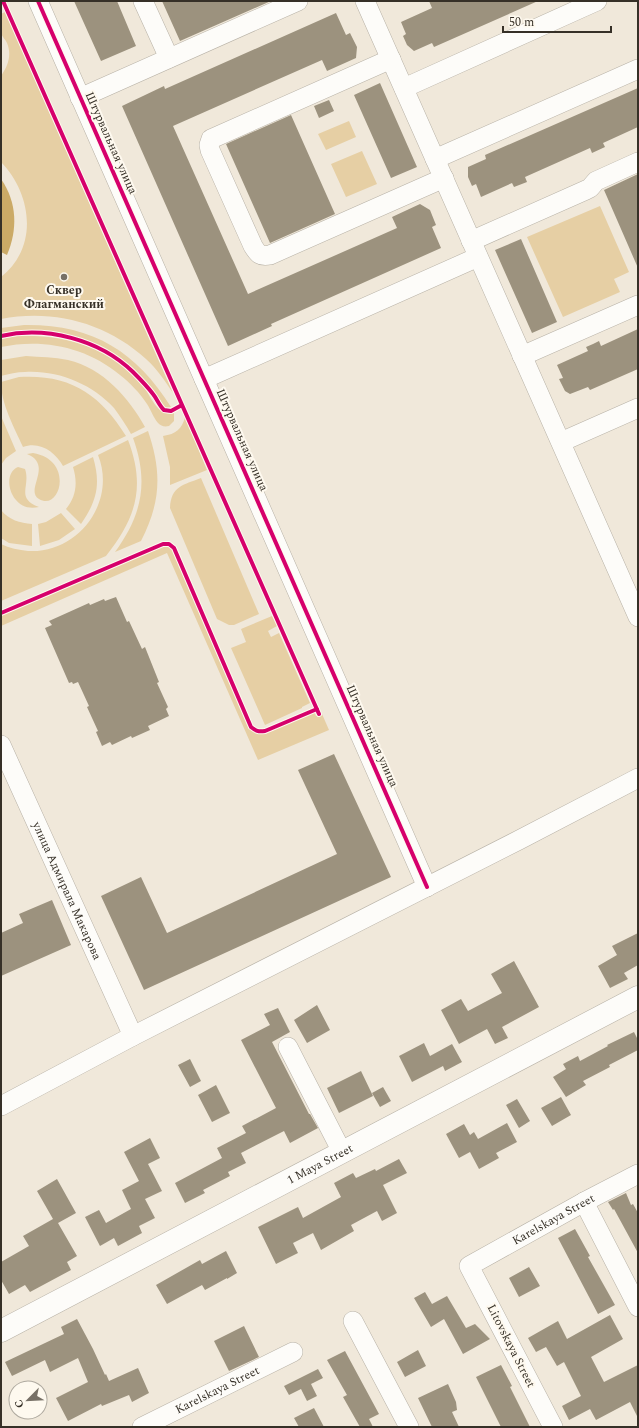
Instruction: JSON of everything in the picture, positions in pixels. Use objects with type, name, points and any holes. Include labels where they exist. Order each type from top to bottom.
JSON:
[{"type":"main road","name":"1 Maya Street","points":[[1,1331],[638,997]]},
{"type":"street","name":"Штурвальная улица","points":[[38,1],[428,887]]},
{"type":"street","points":[[143,1],[169,58]]},
{"type":"street","points":[[80,98],[298,1]]},
{"type":"street","points":[[404,88],[597,1]]},
{"type":"street","points":[[371,3],[391,59],[638,616]]},
{"type":"street","points":[[391,59],[255,121],[211,139],[209,145],[210,150],[252,246],[258,255],[270,255],[444,178]]},
{"type":"street","points":[[435,159],[638,69]]},
{"type":"street","points":[[204,379],[475,249],[590,188],[596,181],[638,162]]},
{"type":"street","points":[[522,356],[638,305]]},
{"type":"street","points":[[561,442],[638,408]]},
{"type":"street","name":"улица Адмирала Макарова","points":[[1,745],[133,1036]]},
{"type":"street","points":[[1,1106],[133,1036],[428,887],[638,778]]},
{"type":"street","points":[[288,1047],[342,1152]]},
{"type":"street","name":"Karelskaya Street","points":[[469,1266],[584,1202],[638,1174]]},
{"type":"street","points":[[584,1202],[638,1307]]},
{"type":"street","name":"Litovskaya Street","points":[[469,1266],[553,1427]]},
{"type":"street","points":[[354,1321],[409,1427]]},
{"type":"street","name":"Karelskaya Street","points":[[142,1427],[293,1352]]},
{"type":"shaded area","points":[[5,12],[173,393],[146,359],[114,336],[97,328],[60,318],[40,316],[21,316],[1,319],[1,277],[13,265],[21,251],[26,236],[27,220],[25,205],[19,189],[1,162],[1,76],[6,68],[9,56],[7,43],[1,31],[1,14]]},
{"type":"shaded area","points":[[349,121],[356,137],[326,150],[318,134]]},
{"type":"shaded area","points":[[362,151],[377,184],[346,197],[331,164]]},
{"type":"shaded area","points":[[1,179],[10,197],[14,216],[13,235],[7,255],[1,252]]},
{"type":"shaded area","points":[[600,206],[629,272],[614,279],[620,292],[563,317],[527,237]]},
{"type":"shaded area","points":[[24,325],[48,326],[71,330],[91,336],[110,345],[127,356],[143,370],[171,407],[166,408],[163,405],[149,385],[132,368],[114,354],[94,343],[49,331],[25,331],[1,334],[1,328]]},
{"type":"shaded area","points":[[17,336],[35,336],[70,341],[103,353],[118,362],[132,374],[144,387],[152,401],[159,409],[164,412],[174,413],[174,421],[169,426],[161,426],[144,400],[131,385],[107,365],[79,351],[64,347],[32,344],[17,344],[1,347],[1,339]]},
{"type":"shaded area","points":[[26,356],[68,360],[93,370],[104,377],[123,395],[139,416],[145,427],[131,434],[114,408],[105,399],[74,380],[50,373],[37,372],[19,372],[1,376],[1,360]]},
{"type":"shaded area","points":[[19,377],[54,379],[68,383],[82,390],[94,398],[105,409],[116,421],[126,436],[63,466],[56,456],[46,449],[35,445],[23,447],[3,399],[1,382]]},
{"type":"shaded area","points":[[1,416],[16,451],[6,458],[1,465]]},
{"type":"shaded area","points":[[185,417],[207,470],[170,485],[170,467],[163,436],[172,434],[178,430]]},
{"type":"shaded area","points":[[148,431],[156,460],[156,500],[148,527],[141,541],[115,552],[131,525],[137,511],[140,498],[141,469],[133,438]]},
{"type":"shaded area","points":[[128,440],[136,473],[137,487],[135,501],[125,528],[106,556],[1,601],[1,544],[25,551],[46,550],[63,544],[77,534],[89,522],[97,507],[102,490],[102,473],[98,455]]},
{"type":"shaded area","points":[[33,453],[46,458],[55,465],[59,474],[60,484],[57,492],[53,498],[46,501],[39,499],[35,495],[39,471],[38,464],[35,459],[27,454]]},
{"type":"shaded area","points":[[93,457],[97,476],[96,492],[91,508],[81,524],[66,509],[74,495],[76,484],[73,467]]},
{"type":"shaded area","points":[[18,467],[25,469],[25,491],[28,500],[39,507],[29,508],[21,505],[11,492],[9,485],[10,477],[13,471]]},
{"type":"shaded area","points":[[201,478],[259,614],[234,625],[229,625],[217,619],[170,508],[173,495],[179,487]]},
{"type":"shaded area","points":[[1,510],[15,520],[32,524],[32,546],[9,543],[1,538]]},
{"type":"shaded area","points":[[61,513],[75,529],[59,540],[40,546],[38,524],[46,522]]},
{"type":"shaded area","points":[[167,545],[172,549],[253,731],[260,734],[265,734],[314,711],[316,716],[322,714],[329,730],[258,760],[167,553],[1,626],[1,616]]},
{"type":"shaded area","points":[[272,616],[277,626],[268,631],[271,637],[279,633],[310,703],[265,725],[231,648],[246,642],[241,629]]},
{"type":"building","points":[[74,1],[117,1],[136,46],[101,61]]},
{"type":"building","points":[[162,1],[271,1],[180,41]]},
{"type":"building","points":[[429,1],[538,1],[434,47],[432,43],[414,51],[407,45],[403,36],[406,34],[401,22],[432,8]]},
{"type":"building","points":[[336,13],[346,35],[350,33],[357,47],[356,58],[327,71],[322,60],[173,126],[248,294],[397,228],[392,217],[420,204],[430,210],[436,225],[432,227],[441,248],[271,324],[272,326],[228,346],[122,106],[164,86],[165,89]]},
{"type":"building","points":[[380,83],[417,167],[391,178],[354,95]]},
{"type":"building","points":[[638,88],[638,127],[603,143],[605,147],[592,153],[590,148],[525,177],[527,182],[514,187],[512,183],[481,197],[476,184],[472,186],[468,177],[468,167],[486,159],[485,155]]},
{"type":"building","points":[[329,100],[334,111],[319,118],[314,106]]},
{"type":"building","points":[[291,115],[335,214],[270,243],[226,144]]},
{"type":"building","points":[[638,174],[638,268],[604,190]]},
{"type":"building","points":[[521,239],[557,322],[532,333],[495,250]]},
{"type":"building","points":[[638,329],[638,369],[590,390],[588,387],[570,394],[565,391],[559,379],[563,378],[557,365],[588,351],[586,347],[599,341],[601,346]]},
{"type":"building","points":[[116,597],[127,622],[129,621],[142,649],[145,647],[159,682],[157,683],[168,707],[166,709],[169,716],[148,726],[150,730],[132,738],[131,736],[112,745],[110,742],[102,746],[96,732],[98,731],[87,707],[89,706],[78,682],[73,684],[72,682],[69,683],[45,628],[52,625],[49,621],[89,603],[90,605],[104,599],[105,601]]},
{"type":"building","points":[[334,754],[391,877],[144,990],[101,896],[141,877],[167,933],[337,854],[298,770]]},
{"type":"building","points":[[52,900],[71,945],[1,976],[1,933],[23,923],[19,914]]},
{"type":"building","points":[[638,933],[638,965],[624,973],[628,979],[610,988],[598,966],[617,955],[612,946]]},
{"type":"building","points":[[514,961],[539,1007],[502,1027],[508,1038],[495,1044],[487,1029],[459,1044],[441,1010],[461,999],[468,1011],[502,993],[491,974]]},
{"type":"building","points":[[317,1005],[330,1030],[307,1043],[294,1020]]},
{"type":"building","points":[[278,1008],[290,1032],[272,1042],[309,1114],[318,1128],[290,1143],[284,1131],[241,1153],[246,1163],[228,1172],[230,1176],[203,1190],[205,1193],[185,1203],[175,1183],[222,1158],[217,1148],[246,1133],[242,1126],[276,1108],[241,1040],[270,1025],[264,1014]]},
{"type":"building","points":[[634,1032],[638,1040],[638,1050],[583,1081],[586,1085],[566,1097],[553,1077],[566,1069],[563,1064],[578,1056],[580,1061],[608,1046],[607,1045]]},
{"type":"building","points":[[424,1043],[430,1056],[452,1044],[462,1062],[445,1071],[443,1066],[412,1082],[399,1056]]},
{"type":"building","points":[[190,1059],[201,1081],[190,1087],[178,1065]]},
{"type":"building","points":[[361,1071],[373,1096],[339,1113],[327,1088]]},
{"type":"building","points":[[216,1085],[230,1113],[212,1122],[198,1095]]},
{"type":"building","points":[[383,1087],[391,1101],[380,1107],[372,1093]]},
{"type":"building","points":[[561,1097],[571,1115],[552,1126],[541,1108]]},
{"type":"building","points":[[517,1099],[530,1121],[519,1128],[506,1105]]},
{"type":"building","points":[[507,1123],[517,1142],[496,1153],[499,1158],[479,1169],[470,1152],[459,1158],[446,1134],[464,1124],[470,1135],[474,1132],[478,1139]]},
{"type":"building","points":[[150,1138],[160,1158],[148,1164],[162,1191],[145,1199],[155,1218],[139,1226],[142,1233],[118,1246],[114,1238],[100,1246],[85,1217],[99,1210],[106,1223],[131,1209],[122,1190],[139,1181],[124,1152]]},
{"type":"building","points":[[399,1159],[407,1173],[383,1185],[397,1213],[382,1221],[377,1211],[351,1225],[354,1231],[321,1250],[313,1233],[293,1243],[298,1253],[276,1264],[258,1227],[298,1207],[303,1218],[341,1197],[334,1183],[353,1173],[356,1178],[375,1169],[376,1171]]},
{"type":"building","points":[[57,1179],[76,1213],[58,1223],[77,1256],[67,1262],[71,1270],[30,1292],[25,1285],[9,1294],[1,1280],[1,1262],[29,1246],[23,1236],[53,1219],[37,1191]]},
{"type":"building","points":[[626,1193],[631,1205],[633,1204],[638,1213],[638,1253],[614,1209],[613,1210],[608,1202]]},
{"type":"building","points":[[575,1229],[590,1256],[588,1257],[615,1305],[598,1314],[558,1238]]},
{"type":"building","points":[[226,1251],[237,1273],[205,1290],[202,1285],[167,1304],[156,1285],[200,1260],[202,1264]]},
{"type":"building","points":[[529,1267],[540,1286],[519,1297],[509,1278]]},
{"type":"building","points":[[425,1292],[432,1304],[447,1296],[466,1328],[475,1324],[490,1339],[463,1354],[444,1319],[431,1327],[414,1298]]},
{"type":"building","points":[[610,1315],[623,1339],[591,1357],[604,1382],[638,1365],[638,1418],[630,1402],[596,1420],[590,1409],[569,1420],[562,1406],[581,1396],[564,1362],[557,1366],[546,1347],[536,1352],[528,1338],[558,1321],[567,1339]]},
{"type":"building","points":[[77,1319],[109,1381],[138,1368],[149,1393],[132,1402],[129,1395],[102,1406],[101,1404],[68,1421],[56,1398],[88,1382],[78,1358],[50,1372],[45,1360],[12,1376],[5,1362],[64,1334],[61,1327]]},
{"type":"building","points":[[244,1326],[259,1357],[229,1371],[214,1341]]},
{"type":"building","points":[[418,1350],[426,1366],[405,1377],[397,1362]]},
{"type":"building","points":[[345,1351],[379,1414],[369,1419],[373,1427],[360,1427],[343,1397],[347,1395],[327,1360]]},
{"type":"building","points":[[501,1365],[530,1427],[501,1427],[476,1377]]},
{"type":"building","points":[[318,1369],[323,1378],[311,1384],[317,1396],[307,1401],[301,1389],[289,1395],[284,1386]]},
{"type":"building","points":[[448,1384],[456,1402],[457,1410],[452,1412],[459,1427],[432,1427],[418,1398]]},
{"type":"building","points":[[314,1408],[324,1427],[299,1427],[294,1418]]},
{"type":"cycle path","points":[[3,1],[319,714]]},
{"type":"cycle path","points":[[38,1],[427,887]]},
{"type":"cycle path","points":[[1,336],[18,333],[54,334],[88,343],[104,351],[133,372],[151,391],[164,410],[171,411],[182,405]]},
{"type":"cycle path","points":[[1,613],[163,544],[169,544],[174,548],[251,727],[257,731],[265,731],[317,709]]},
{"type":"place","name":"Сквер Флагманский","points":[[64,277]]}]
